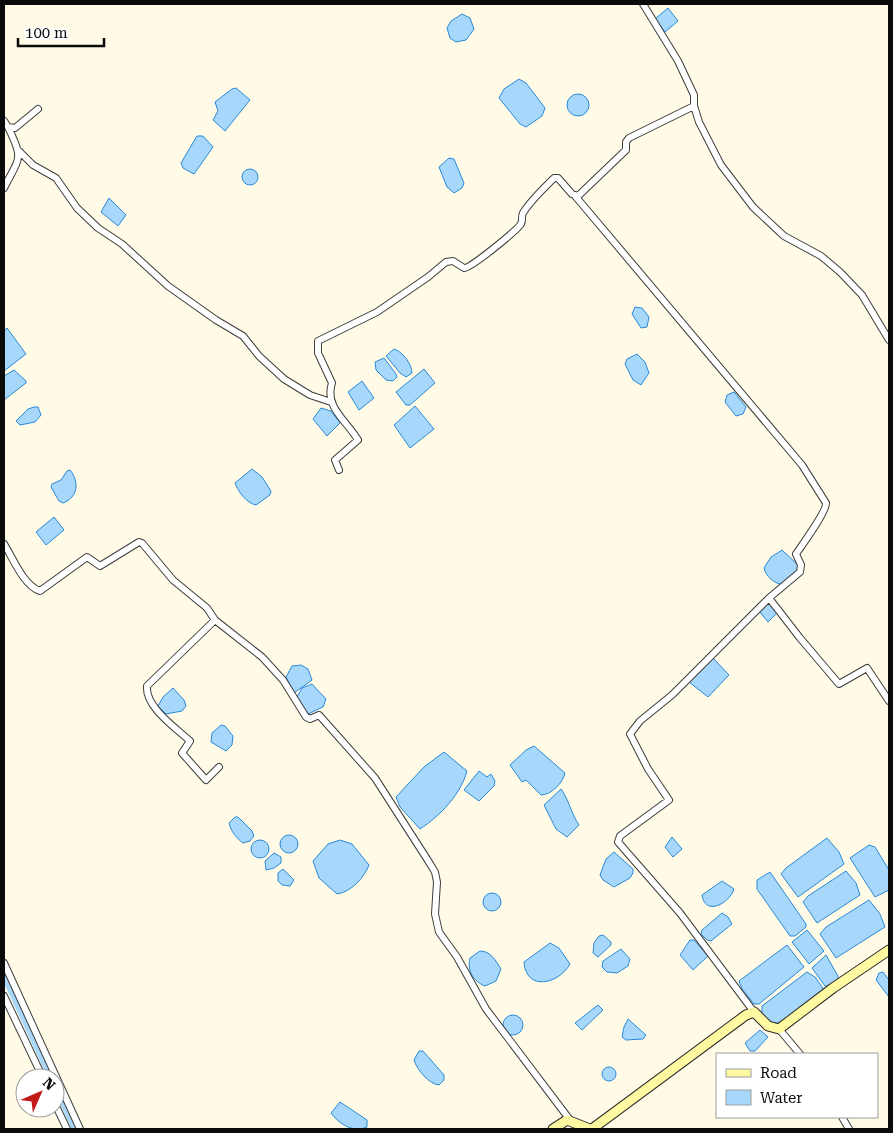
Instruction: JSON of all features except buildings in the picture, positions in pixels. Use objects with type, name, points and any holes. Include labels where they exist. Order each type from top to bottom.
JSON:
[{"type":"main road","points":[[553,1129],[564,1121],[570,1120],[591,1129],[746,1015],[754,1012],[768,1026],[779,1029],[832,988],[889,950]]},
{"type":"street","points":[[643,4],[678,61],[694,95],[694,106],[699,122],[721,164],[753,207],[784,236],[820,256],[840,272],[862,295],[889,340]]},
{"type":"street","points":[[576,197],[626,150],[626,142],[629,138],[694,106]]},
{"type":"street","points":[[6,124],[15,128],[38,109]]},
{"type":"street","points":[[6,124],[19,151],[33,166],[56,178],[77,208],[98,228],[122,244],[168,286],[242,336],[259,356],[284,380],[310,395],[331,402]]},
{"type":"street","points":[[4,188],[18,159],[19,151]]},
{"type":"street","points":[[339,470],[335,460],[358,440],[331,402],[329,394],[332,383],[318,353],[317,346],[320,340],[377,312],[428,277],[446,262],[453,262],[464,268],[470,267],[491,249],[498,246],[521,223],[523,213],[554,178],[558,178],[576,197],[802,465],[826,502],[826,509],[813,525],[808,540],[796,554],[800,565],[800,572],[769,598],[672,695],[632,730],[630,734],[636,748],[670,800],[617,840],[680,913],[754,1012]]},
{"type":"street","points":[[4,544],[32,587],[40,591],[87,557],[100,566],[139,542],[173,580],[207,608],[215,620],[262,657],[283,680],[306,717],[310,719],[319,715],[375,778],[435,872],[438,892],[435,922],[440,932],[457,957],[486,1009],[570,1120]]},
{"type":"street","points":[[769,598],[800,638],[840,684],[867,668],[889,700]]},
{"type":"street","points":[[215,620],[147,686],[146,694],[154,706],[190,741],[182,754],[187,762],[206,780],[219,767]]},
{"type":"street","points":[[4,963],[80,1129]]},
{"type":"street","points":[[4,996],[38,1068]]},
{"type":"street","points":[[779,1029],[799,1053]]},
{"type":"street","points":[[843,1118],[849,1129]]},
{"type":"water","points":[[668,8],[678,21],[665,32],[655,19]]},
{"type":"water","points":[[462,14],[470,18],[474,29],[466,40],[456,42],[450,38],[447,28],[451,21]]},
{"type":"water","points":[[519,79],[526,83],[545,108],[542,116],[526,127],[520,124],[499,98],[504,89]]},
{"type":"water","points":[[236,88],[250,100],[225,131],[213,120],[218,111],[215,102]]},
{"type":"water","points":[[578,94],[586,97],[589,105],[586,113],[578,116],[570,113],[567,105],[570,97]]},
{"type":"water","points":[[197,136],[203,136],[213,147],[194,174],[183,168],[181,163]]},
{"type":"water","points":[[449,158],[454,159],[464,183],[462,188],[454,193],[447,187],[439,167]]},
{"type":"water","points":[[250,169],[256,171],[258,177],[256,183],[250,185],[244,183],[242,177],[244,171]]},
{"type":"water","points":[[109,198],[126,215],[118,226],[101,212]]},
{"type":"water","points":[[635,307],[642,308],[649,317],[647,327],[641,328],[632,314]]},
{"type":"water","points":[[7,328],[26,354],[4,371],[4,331]]},
{"type":"water","points":[[394,349],[403,355],[410,366],[412,373],[406,377],[400,373],[386,356]]},
{"type":"water","points":[[637,354],[645,362],[649,373],[641,385],[633,380],[625,364],[627,359]]},
{"type":"water","points":[[384,358],[396,374],[397,377],[393,381],[386,380],[376,370],[375,362]]},
{"type":"water","points":[[424,369],[435,383],[410,405],[406,405],[396,392]]},
{"type":"water","points":[[14,370],[26,383],[4,400],[4,376]]},
{"type":"water","points":[[362,381],[374,398],[359,410],[348,392]]},
{"type":"water","points":[[734,392],[746,407],[743,414],[736,416],[725,402],[727,395]]},
{"type":"water","points":[[415,406],[434,429],[410,448],[394,425]]},
{"type":"water","points":[[38,407],[41,415],[35,422],[20,425],[16,421],[28,409]]},
{"type":"water","points":[[321,408],[331,411],[340,423],[327,436],[313,419]]},
{"type":"water","points":[[252,469],[262,477],[271,491],[270,495],[256,505],[252,504],[240,493],[235,483]]},
{"type":"water","points":[[70,470],[75,479],[75,493],[63,503],[59,501],[51,487],[52,484],[61,480],[67,471]]},
{"type":"water","points":[[54,517],[64,530],[46,545],[36,532]]},
{"type":"water","points":[[782,550],[797,564],[799,569],[781,584],[770,579],[764,568],[771,557]]},
{"type":"water","points":[[768,601],[778,612],[768,622],[758,610]]},
{"type":"water","points":[[713,658],[729,675],[708,697],[689,682]]},
{"type":"water","points":[[301,665],[308,669],[312,680],[294,693],[286,677],[292,666]]},
{"type":"water","points":[[312,684],[326,699],[323,707],[308,714],[297,697],[302,688]]},
{"type":"water","points":[[173,688],[184,700],[186,706],[182,711],[166,714],[158,706],[163,697]]},
{"type":"water","points":[[221,725],[225,726],[233,736],[232,745],[226,751],[211,742],[212,733]]},
{"type":"water","points":[[534,746],[565,773],[562,781],[556,788],[549,793],[541,795],[526,780],[522,782],[510,765],[526,750]]},
{"type":"water","points":[[444,752],[467,771],[460,788],[449,804],[420,829],[400,807],[396,797],[424,767]]},
{"type":"water","points":[[479,771],[487,777],[491,774],[495,781],[494,786],[479,801],[464,790]]},
{"type":"water","points":[[561,789],[579,825],[567,837],[556,829],[544,805]]},
{"type":"water","points":[[235,817],[238,817],[252,831],[254,836],[250,841],[243,843],[232,832],[229,823]]},
{"type":"water","points":[[289,835],[295,838],[298,844],[295,850],[289,853],[283,850],[280,844],[283,838]]},
{"type":"water","points":[[672,837],[682,849],[673,857],[665,847]]},
{"type":"water","points":[[827,838],[839,852],[844,864],[798,897],[781,874],[786,868]]},
{"type":"water","points":[[260,840],[266,843],[269,849],[266,855],[260,858],[254,855],[251,849],[254,843]]},
{"type":"water","points":[[340,840],[352,844],[369,865],[364,875],[356,884],[337,894],[319,878],[313,861],[328,844]]},
{"type":"water","points":[[869,845],[875,847],[889,870],[889,890],[875,897],[850,858]]},
{"type":"water","points":[[614,852],[633,869],[633,873],[630,878],[614,887],[603,880],[600,875],[606,859]]},
{"type":"water","points":[[274,853],[281,857],[281,863],[274,868],[266,870],[265,861]]},
{"type":"water","points":[[283,869],[294,880],[290,886],[282,885],[278,881],[278,873]]},
{"type":"water","points":[[846,871],[856,883],[860,895],[817,923],[803,902],[808,896]]},
{"type":"water","points":[[770,872],[806,924],[806,927],[795,936],[790,936],[757,889],[757,880]]},
{"type":"water","points":[[722,881],[734,889],[732,894],[718,906],[708,905],[704,902],[702,895]]},
{"type":"water","points":[[488,893],[496,893],[501,898],[499,909],[488,911],[483,906],[483,898]]},
{"type":"water","points":[[869,900],[880,914],[885,927],[836,958],[820,934],[826,927]]},
{"type":"water","points":[[722,913],[728,917],[732,924],[711,941],[707,940],[701,934],[702,930]]},
{"type":"water","points":[[807,930],[824,951],[809,964],[792,942]]},
{"type":"water","points":[[603,935],[611,942],[611,945],[598,957],[593,953],[594,943],[599,936]]},
{"type":"water","points":[[690,940],[694,940],[708,956],[693,970],[680,955]]},
{"type":"water","points":[[550,943],[559,948],[570,964],[565,971],[551,980],[544,982],[530,978],[526,972],[524,962]]},
{"type":"water","points":[[787,945],[804,967],[759,1004],[754,1004],[742,989],[739,981]]},
{"type":"water","points":[[621,949],[630,959],[628,966],[617,973],[607,972],[602,967],[603,961]]},
{"type":"water","points":[[480,951],[490,955],[501,969],[496,981],[485,986],[474,978],[469,967],[470,958]]},
{"type":"water","points":[[826,955],[838,976],[838,980],[830,987],[825,986],[812,968]]},
{"type":"water","points":[[807,972],[815,977],[823,988],[822,992],[782,1023],[771,1023],[762,1014],[762,1006]]},
{"type":"water","points":[[883,972],[889,980],[889,997],[876,980],[879,973]]},
{"type":"water","points":[[598,1005],[603,1010],[582,1030],[575,1023]]},
{"type":"water","points":[[513,1015],[520,1018],[523,1025],[520,1032],[513,1035],[506,1032],[503,1025],[506,1018]]},
{"type":"water","points":[[628,1019],[646,1035],[643,1039],[626,1040],[622,1037]]},
{"type":"water","points":[[760,1030],[768,1037],[755,1051],[750,1051],[745,1043]]},
{"type":"water","points":[[419,1051],[423,1051],[444,1075],[444,1080],[439,1085],[427,1079],[418,1068],[414,1060]]},
{"type":"water","points":[[606,1067],[612,1067],[616,1074],[612,1081],[606,1081],[602,1077],[602,1071]]},
{"type":"water","points":[[340,1102],[367,1120],[367,1127],[362,1129],[352,1128],[338,1121],[331,1113]]},
{"type":"waterway","points":[[4,976],[46,1068]]},
{"type":"waterway","points":[[65,1108],[75,1129]]}]
